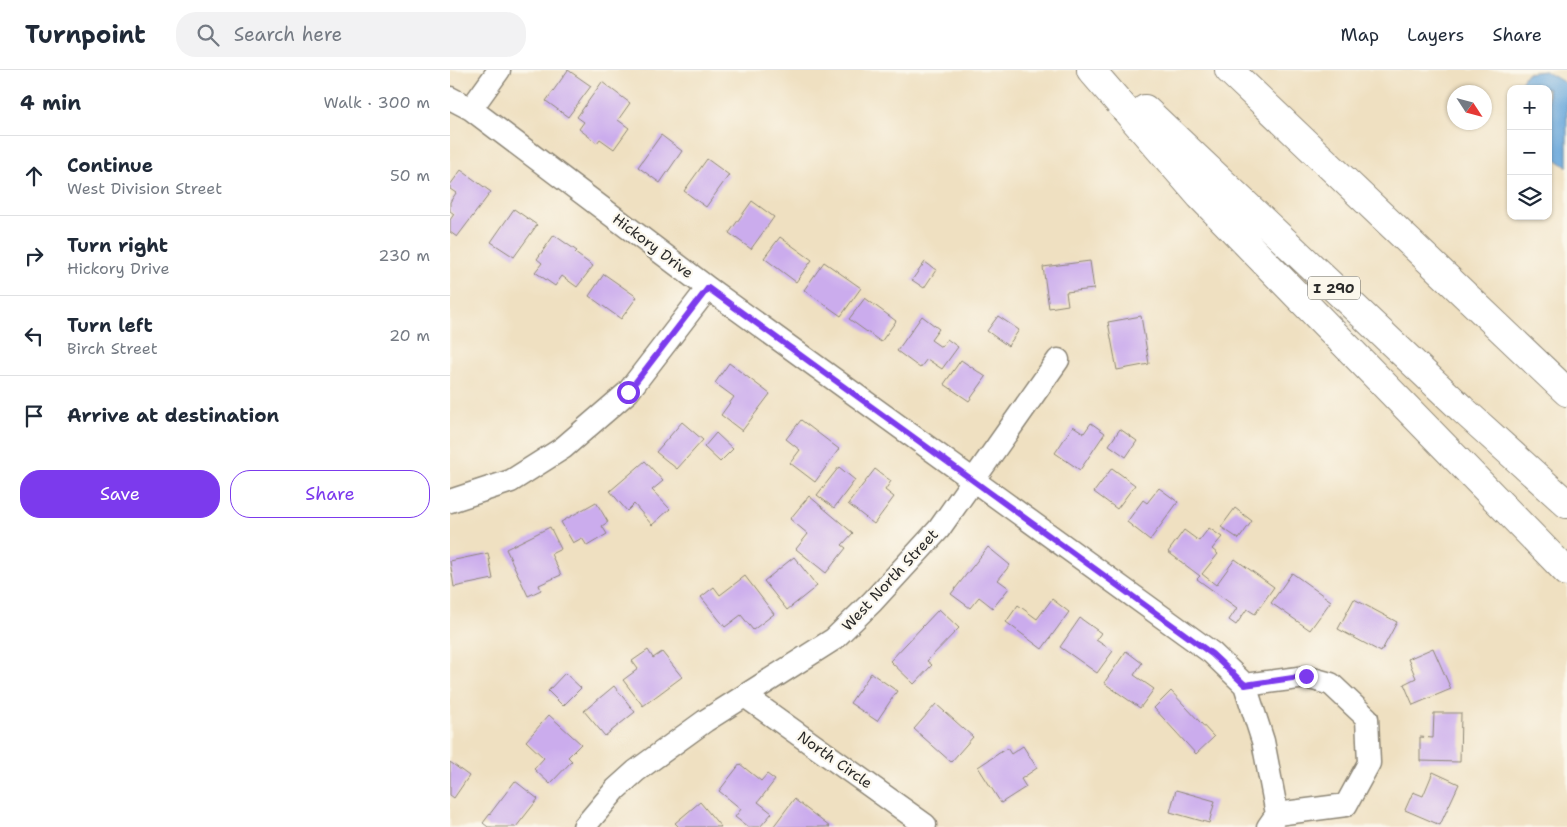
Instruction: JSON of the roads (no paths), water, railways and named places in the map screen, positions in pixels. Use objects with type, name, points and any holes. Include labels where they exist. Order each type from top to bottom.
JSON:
[{"type":"highway","points":[[1091,70],[1200,196],[1567,572]]},
{"type":"highway","name":"I 290","points":[[1104,70],[1462,409],[1567,504]]},
{"type":"highway","points":[[1229,70],[1567,392]]},
{"type":"street","points":[[471,109],[499,70]]},
{"type":"street","name":"Hickory Drive","points":[[450,98],[471,109],[708,288],[1212,654],[1245,685],[1262,741],[1272,820]]},
{"type":"street","points":[[450,501],[511,480],[563,448],[628,392],[708,288]]},
{"type":"street","name":"West North Street","points":[[584,827],[616,789],[636,771],[705,721],[834,639],[872,602],[939,529],[1058,360]]},
{"type":"street","points":[[1245,685],[1306,676],[1331,684],[1367,718],[1369,763],[1346,805],[1272,820]]},
{"type":"street","name":"North Circle","points":[[745,696],[925,825]]},
{"type":"water","points":[[1545,71],[1567,84],[1567,167],[1552,157],[1552,85],[1519,85],[1527,73]]}]
